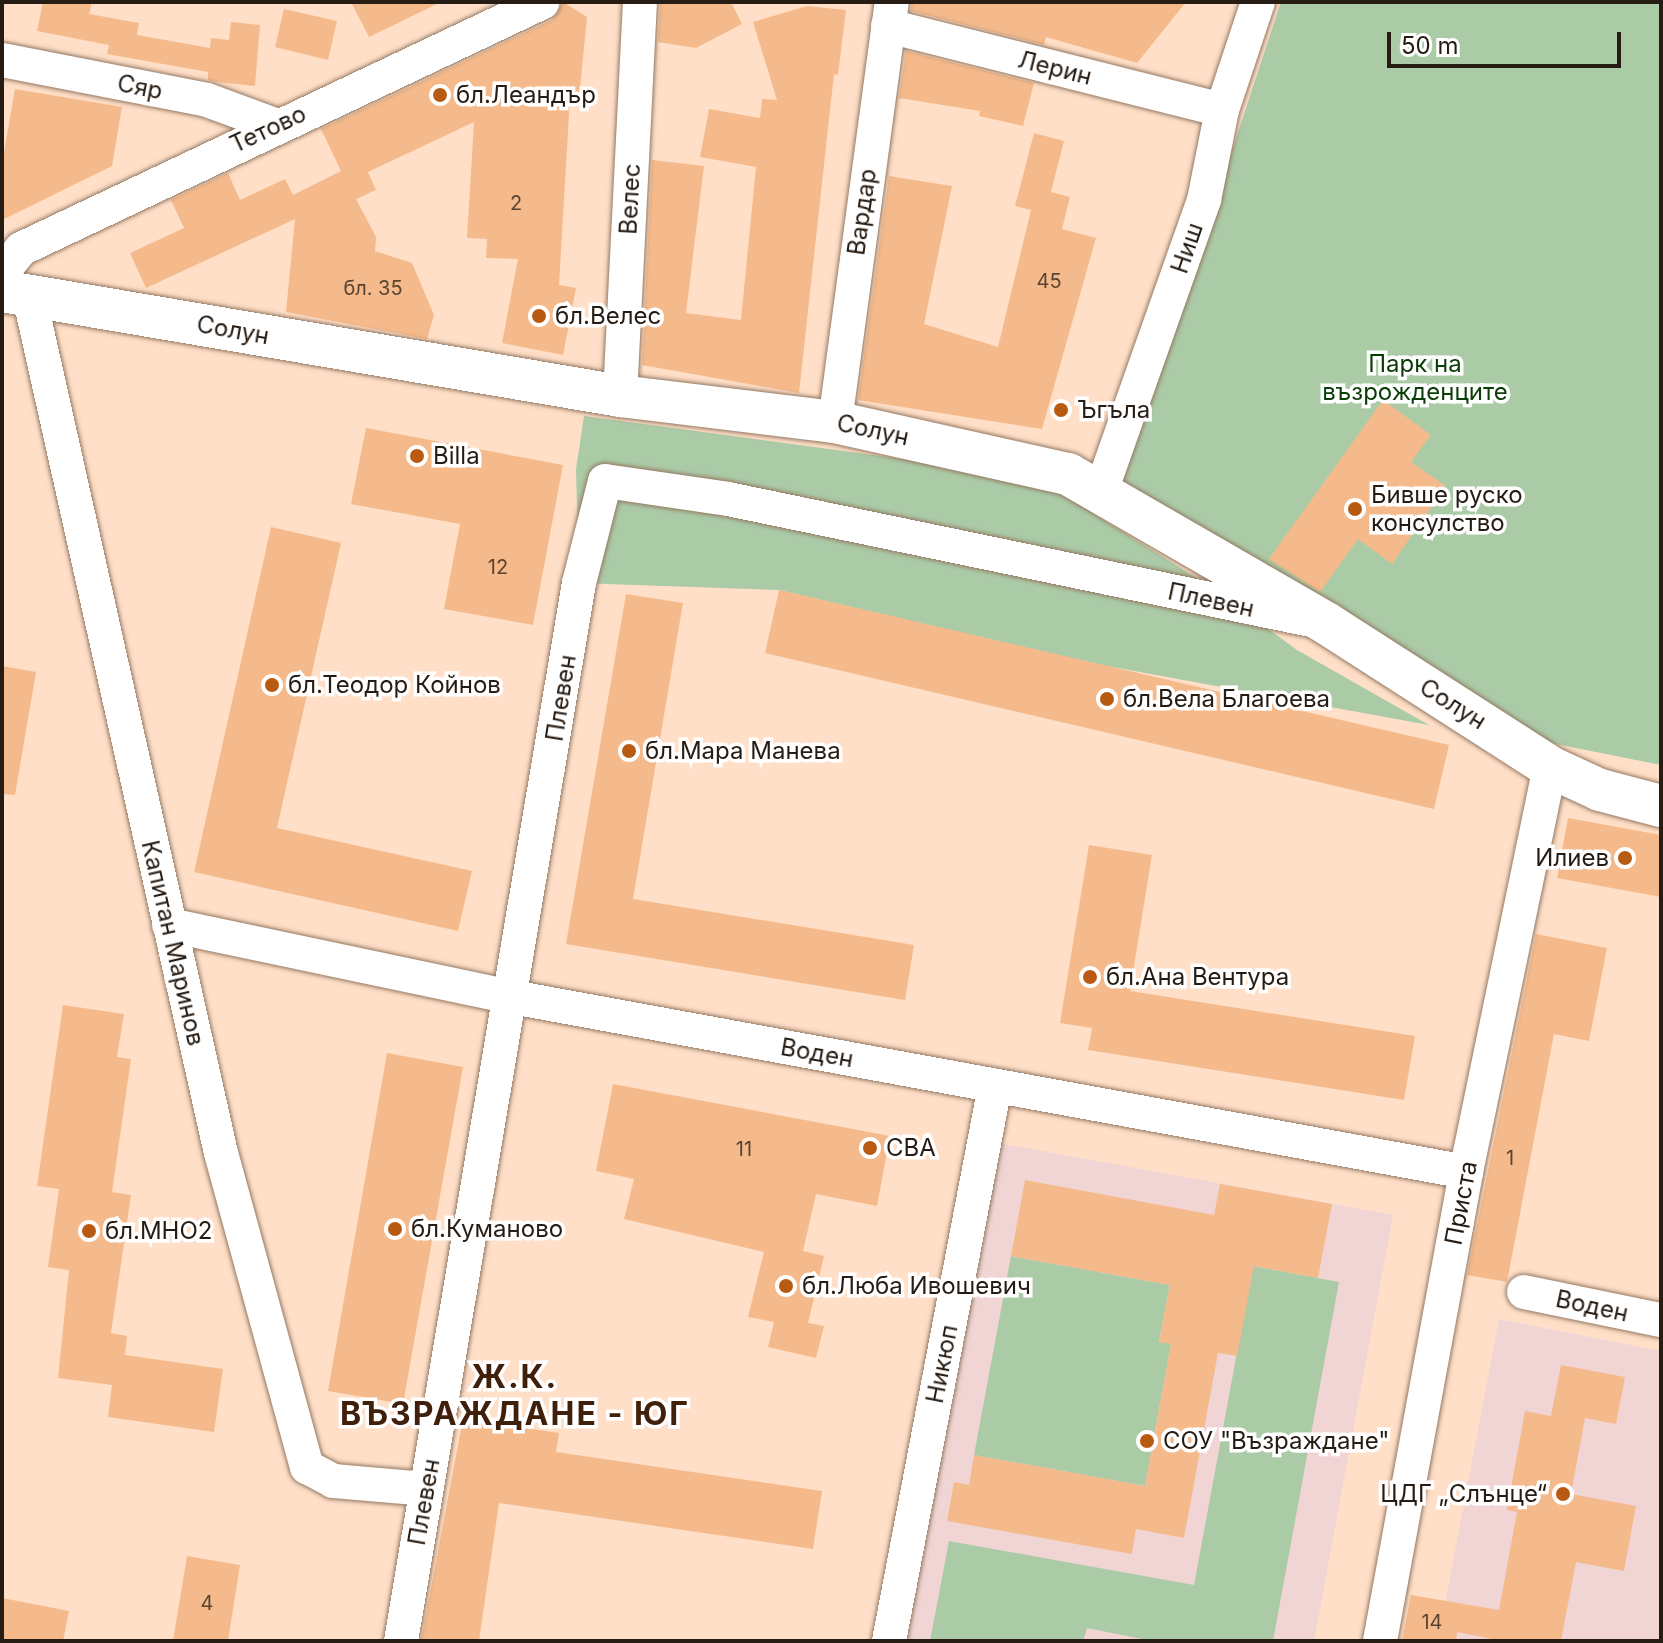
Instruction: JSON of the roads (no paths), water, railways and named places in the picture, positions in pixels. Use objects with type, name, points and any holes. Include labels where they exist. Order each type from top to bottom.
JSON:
[{"type":"street","name":"Тетово","points":[[11,286],[21,249],[275,125],[543,2]]},
{"type":"street","name":"Велес","points":[[620,396],[640,2]]},
{"type":"street","name":"Ниш","points":[[1101,491],[1204,200],[1222,110],[1258,2]]},
{"type":"street","name":"Лерин","points":[[890,14],[1222,110]]},
{"type":"street","name":"Вардар","points":[[835,422],[890,14]]},
{"type":"street","name":"Сяр","points":[[2,60],[207,100],[275,125]]},
{"type":"street","name":"Солун","points":[[11,286],[620,396],[835,422],[1033,463],[1101,491],[1326,623],[1550,767],[1600,790],[1661,806]]},
{"type":"street","name":"Капитан Маринов","points":[[11,286],[169,925],[221,1153],[307,1467],[333,1481],[426,1489]]},
{"type":"street","name":"Плевен","points":[[401,1641],[512,997],[579,583],[605,481],[728,499],[1326,623]]},
{"type":"street","name":"Приста","points":[[1380,1641],[1466,1172],[1550,767]]},
{"type":"street","name":"Воден","points":[[169,925],[512,997],[1466,1172]]},
{"type":"street","name":"Никюп","points":[[889,1641],[995,1086]]},
{"type":"street","name":"Воден","points":[[1524,1292],[1661,1320]]},
{"type":"place","name":"бл.Леандър","points":[[440,95]]},
{"type":"place","name":"бл.Велес","points":[[539,316]]},
{"type":"place","name":"Ъгъла","points":[[1061,410]]},
{"type":"place","name":"Billa","points":[[417,456]]},
{"type":"place","name":"Бивше руско консулство","points":[[1355,509]]},
{"type":"place","name":"бл.Теодор Койнов","points":[[272,685]]},
{"type":"place","name":"бл.Вела Благоева","points":[[1107,699]]},
{"type":"place","name":"бл.Мара Манева","points":[[629,751]]},
{"type":"place","name":"Илиев","points":[[1625,858]]},
{"type":"place","name":"бл.Ана Вентура","points":[[1090,977]]},
{"type":"place","name":"CBA","points":[[870,1148]]},
{"type":"place","name":"бл.Куманово","points":[[395,1229]]},
{"type":"place","name":"бл.МНО2","points":[[89,1231]]},
{"type":"place","name":"бл.Люба Ивошевич","points":[[786,1286]]},
{"type":"place","name":"СОУ \"Възраждане\"","points":[[1147,1441]]},
{"type":"place","name":"ЦДГ „Слънце“","points":[[1563,1494]]},
{"type":"district","name":"Ж.К. ВЪЗРАЖДАНЕ - ЮГ","points":[[515,1396]]},
{"type":"park label","name":"Парк на възрожденците","points":[[1415,378]]}]
